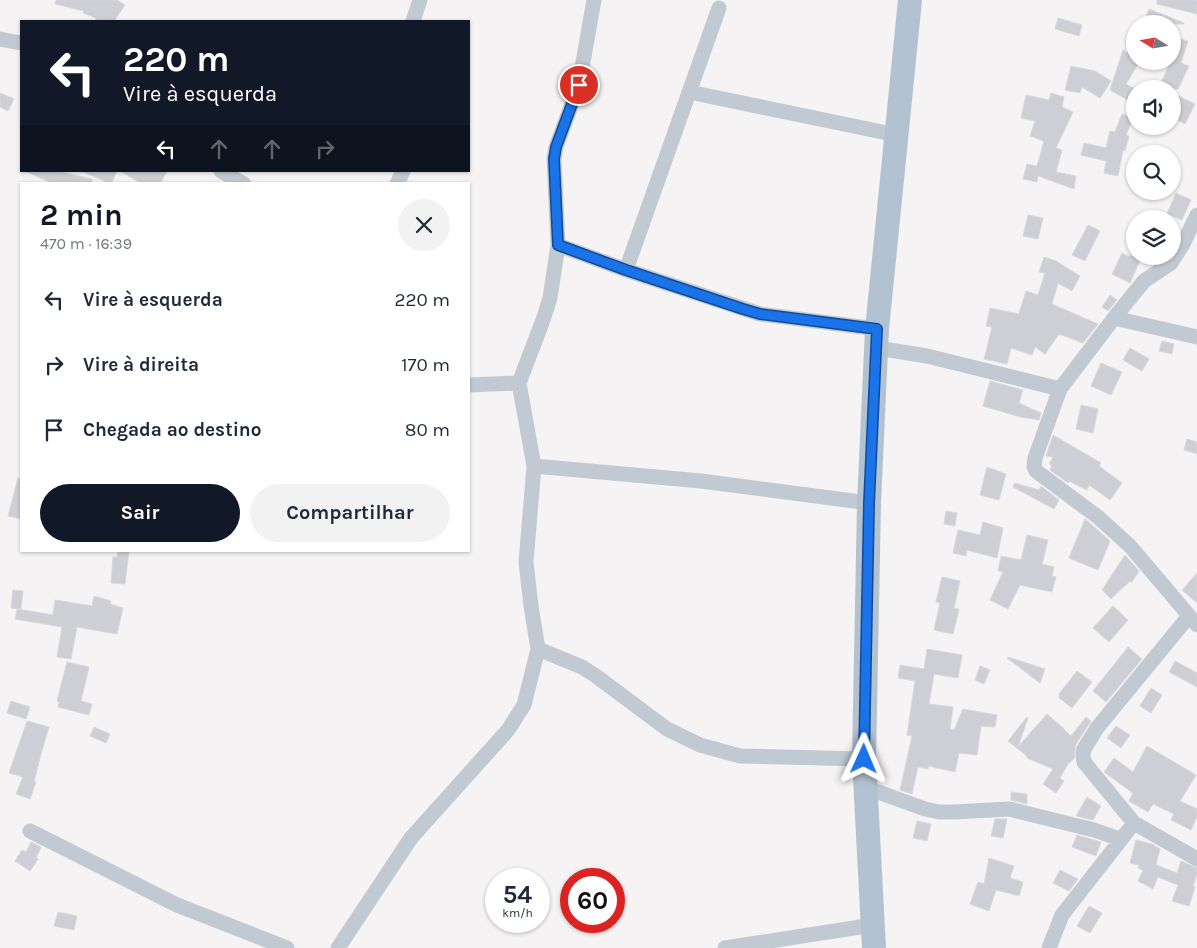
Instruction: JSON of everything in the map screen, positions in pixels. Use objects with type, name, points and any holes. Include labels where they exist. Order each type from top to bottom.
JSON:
[{"type":"main road","points":[[874,948],[864,759],[869,503],[877,338],[910,0]]},
{"type":"street","points":[[413,20],[420,0]]},
{"type":"street","points":[[338,948],[411,838],[508,730],[524,705],[538,649],[530,606],[526,562],[534,466],[519,383],[550,298],[558,245],[554,159],[556,147],[579,85],[594,0]]},
{"type":"street","points":[[626,270],[719,8]]},
{"type":"street","points":[[0,39],[20,43]]},
{"type":"street","points":[[690,92],[896,135]]},
{"type":"street","points":[[223,172],[240,182]]},
{"type":"street","points":[[1197,216],[1171,263],[1144,281],[1060,389],[1035,458],[1034,467],[1036,472],[1098,517],[1123,540],[1193,621],[1097,728],[1084,749],[1083,756],[1084,762],[1134,823],[1197,860]]},
{"type":"street","points":[[558,245],[626,270],[760,314],[877,338],[927,356],[1060,389]]},
{"type":"street","points":[[1114,318],[1197,337]]},
{"type":"street","points":[[470,385],[519,383]]},
{"type":"street","points":[[534,466],[701,481],[869,503]]},
{"type":"street","points":[[538,649],[582,667],[667,729],[700,745],[740,756],[864,759]]},
{"type":"street","points":[[867,788],[925,810],[947,812],[1009,809],[1094,830],[1120,839]]},
{"type":"street","points":[[1049,948],[1062,915],[1134,823]]},
{"type":"street","points":[[30,830],[177,905],[287,948]]},
{"type":"street","points":[[725,948],[873,925]]},
{"type":"building","points":[[56,0],[117,0],[125,5],[115,20],[95,20],[96,18],[83,13],[84,11],[55,4]]},
{"type":"building","points":[[1157,0],[1197,0],[1197,14],[1157,4]]},
{"type":"building","points":[[1149,9],[1164,15],[1147,15]]},
{"type":"building","points":[[1058,18],[1082,25],[1079,36],[1055,29]]},
{"type":"building","points":[[1181,39],[1188,41],[1181,63]]},
{"type":"building","points":[[1123,50],[1126,52],[1126,70],[1135,70],[1128,80],[1126,80],[1126,99],[1110,90]]},
{"type":"building","points":[[1181,63],[1189,66],[1181,83],[1181,80],[1162,80],[1167,70],[1181,70]]},
{"type":"building","points":[[1071,66],[1095,71],[1111,81],[1100,98],[1082,87],[1080,93],[1065,90]]},
{"type":"building","points":[[0,93],[14,99],[8,111],[0,107]]},
{"type":"building","points":[[1051,93],[1064,97],[1062,107],[1073,112],[1056,148],[1062,150],[1056,172],[1076,176],[1074,189],[1038,176],[1037,182],[1023,179],[1027,164],[1037,166],[1044,141],[1030,136],[1035,121],[1021,118],[1026,95],[1049,100]]},
{"type":"building","points":[[1181,97],[1195,104],[1185,124],[1181,122]]},
{"type":"building","points":[[1122,114],[1126,115],[1126,135],[1129,136],[1125,151],[1123,150],[1118,176],[1104,173],[1106,161],[1081,155],[1084,143],[1106,148],[1110,131],[1115,132]]},
{"type":"building","points":[[27,172],[61,172],[92,179],[92,182],[50,182]]},
{"type":"building","points":[[83,172],[117,172],[112,182],[106,182]]},
{"type":"building","points":[[122,172],[166,172],[161,182],[139,182]]},
{"type":"building","points":[[1181,195],[1191,200],[1182,220],[1181,210],[1169,210],[1173,200],[1181,200]]},
{"type":"building","points":[[1028,215],[1043,218],[1038,239],[1023,236]]},
{"type":"building","points":[[1088,225],[1100,231],[1085,261],[1072,255]]},
{"type":"building","points":[[1122,253],[1126,255],[1126,265],[1138,265],[1130,283],[1112,274]]},
{"type":"building","points":[[1044,257],[1056,261],[1080,276],[1072,291],[1058,283],[1052,304],[1098,324],[1083,343],[1059,334],[1045,354],[1035,347],[1032,355],[1011,348],[1007,364],[984,359],[992,327],[986,326],[990,308],[1019,314],[1026,291],[1038,295],[1045,273],[1039,272]]},
{"type":"building","points":[[1110,295],[1117,300],[1108,311],[1102,307]]},
{"type":"building","points":[[1162,341],[1174,344],[1172,354],[1159,351]]},
{"type":"building","points":[[1130,348],[1149,359],[1142,371],[1123,360]]},
{"type":"building","points":[[1101,363],[1122,372],[1111,395],[1091,386]]},
{"type":"building","points":[[990,381],[1023,390],[1019,403],[1041,413],[1039,420],[1020,417],[983,406]]},
{"type":"building","points":[[1081,405],[1098,409],[1093,433],[1076,429]]},
{"type":"building","points":[[1053,435],[1101,463],[1099,466],[1122,483],[1110,500],[1089,485],[1087,490],[1069,481],[1068,483],[1050,470],[1052,465],[1049,464],[1053,457],[1046,456]]},
{"type":"building","points":[[1187,439],[1197,442],[1197,454],[1184,450]]},
{"type":"building","points":[[987,467],[1006,474],[999,500],[980,495]]},
{"type":"building","points":[[18,478],[20,479],[20,519],[8,516]]},
{"type":"building","points":[[1015,483],[1039,490],[1041,486],[1059,500],[1054,509],[1013,487]]},
{"type":"building","points":[[946,511],[957,513],[955,526],[944,524]]},
{"type":"building","points":[[1085,519],[1110,541],[1098,570],[1069,558]]},
{"type":"building","points":[[983,522],[1003,528],[997,558],[967,550],[966,556],[953,553],[958,530],[980,535]]},
{"type":"building","points":[[1027,535],[1048,540],[1042,564],[1054,567],[1052,576],[1056,577],[1052,592],[1020,585],[1008,609],[990,600],[1003,572],[998,571],[1001,556],[1021,560]]},
{"type":"building","points":[[118,552],[129,552],[125,584],[111,583],[113,557],[117,557]]},
{"type":"building","points":[[1125,555],[1139,571],[1132,582],[1130,581],[1111,599],[1102,590]]},
{"type":"building","points":[[1197,573],[1197,603],[1182,590]]},
{"type":"building","points":[[942,577],[960,581],[954,608],[959,609],[953,634],[934,630],[940,603],[936,602]]},
{"type":"building","points":[[13,590],[23,591],[21,609],[11,608]]},
{"type":"building","points":[[94,596],[111,601],[110,604],[123,608],[117,634],[77,627],[71,659],[57,657],[62,627],[15,619],[17,609],[53,615],[55,600],[92,606]]},
{"type":"building","points":[[1113,606],[1128,620],[1109,642],[1093,628]]},
{"type":"building","points":[[1128,647],[1142,659],[1106,702],[1093,691]]},
{"type":"building","points":[[927,649],[962,655],[958,678],[934,674],[929,704],[953,707],[950,729],[954,730],[963,709],[997,715],[995,727],[981,726],[977,755],[959,753],[955,772],[928,766],[928,769],[918,767],[912,794],[900,790],[912,736],[907,735],[915,681],[898,678],[900,665],[924,669]]},
{"type":"building","points":[[1007,658],[1045,669],[1040,683]]},
{"type":"building","points":[[1175,661],[1197,673],[1197,687],[1169,672]]},
{"type":"building","points":[[67,662],[89,667],[81,701],[92,704],[89,715],[58,707],[59,702],[57,701]]},
{"type":"building","points":[[980,666],[990,670],[984,684],[975,680]]},
{"type":"building","points":[[1077,671],[1092,682],[1072,708],[1059,698],[1059,694]]},
{"type":"building","points":[[1151,688],[1162,695],[1151,713],[1140,706]]},
{"type":"building","points":[[11,701],[30,707],[26,719],[7,713]]},
{"type":"building","points":[[1047,714],[1071,736],[1086,717],[1091,721],[1076,744],[1074,759],[1068,764],[1060,778],[1064,781],[1056,793],[1043,784],[1053,769],[1027,758],[1008,741],[1027,717],[1018,747]]},
{"type":"building","points":[[27,721],[49,727],[30,799],[16,794],[23,777],[9,773]]},
{"type":"building","points":[[1116,726],[1130,735],[1121,748],[1107,738]]},
{"type":"building","points":[[94,727],[110,734],[106,743],[90,736]]},
{"type":"building","points":[[1147,746],[1196,775],[1180,801],[1197,809],[1197,817],[1191,830],[1171,820],[1174,814],[1153,804],[1148,812],[1129,801],[1133,793],[1104,772],[1114,758],[1133,772]]},
{"type":"building","points":[[1011,792],[1027,794],[1027,804],[1011,800]]},
{"type":"building","points":[[1087,797],[1101,806],[1093,820],[1076,816]]},
{"type":"building","points":[[995,819],[1007,819],[1003,838],[991,836]]},
{"type":"building","points":[[917,821],[931,824],[927,841],[913,838]]},
{"type":"building","points":[[1077,835],[1101,842],[1096,856],[1072,847]]},
{"type":"building","points":[[1136,840],[1152,844],[1160,849],[1156,865],[1177,873],[1181,861],[1197,868],[1193,886],[1195,887],[1189,906],[1172,901],[1178,885],[1158,877],[1153,889],[1138,881],[1143,870],[1138,868],[1139,865],[1130,863]]},
{"type":"building","points":[[31,842],[41,847],[36,858],[38,859],[30,871],[15,861],[22,850],[26,852]]},
{"type":"building","points":[[989,858],[1014,866],[1010,878],[1023,882],[1019,896],[996,890],[989,911],[970,904],[978,882],[984,884]]},
{"type":"building","points":[[1060,870],[1078,879],[1069,891],[1053,883]]},
{"type":"building","points":[[1089,906],[1102,913],[1090,933],[1077,926]]},
{"type":"building","points":[[58,912],[77,916],[74,930],[54,926]]},
{"type":"route","points":[[579,85],[556,147],[554,159],[558,245],[626,270],[760,314],[877,329],[869,503],[864,759]]}]
